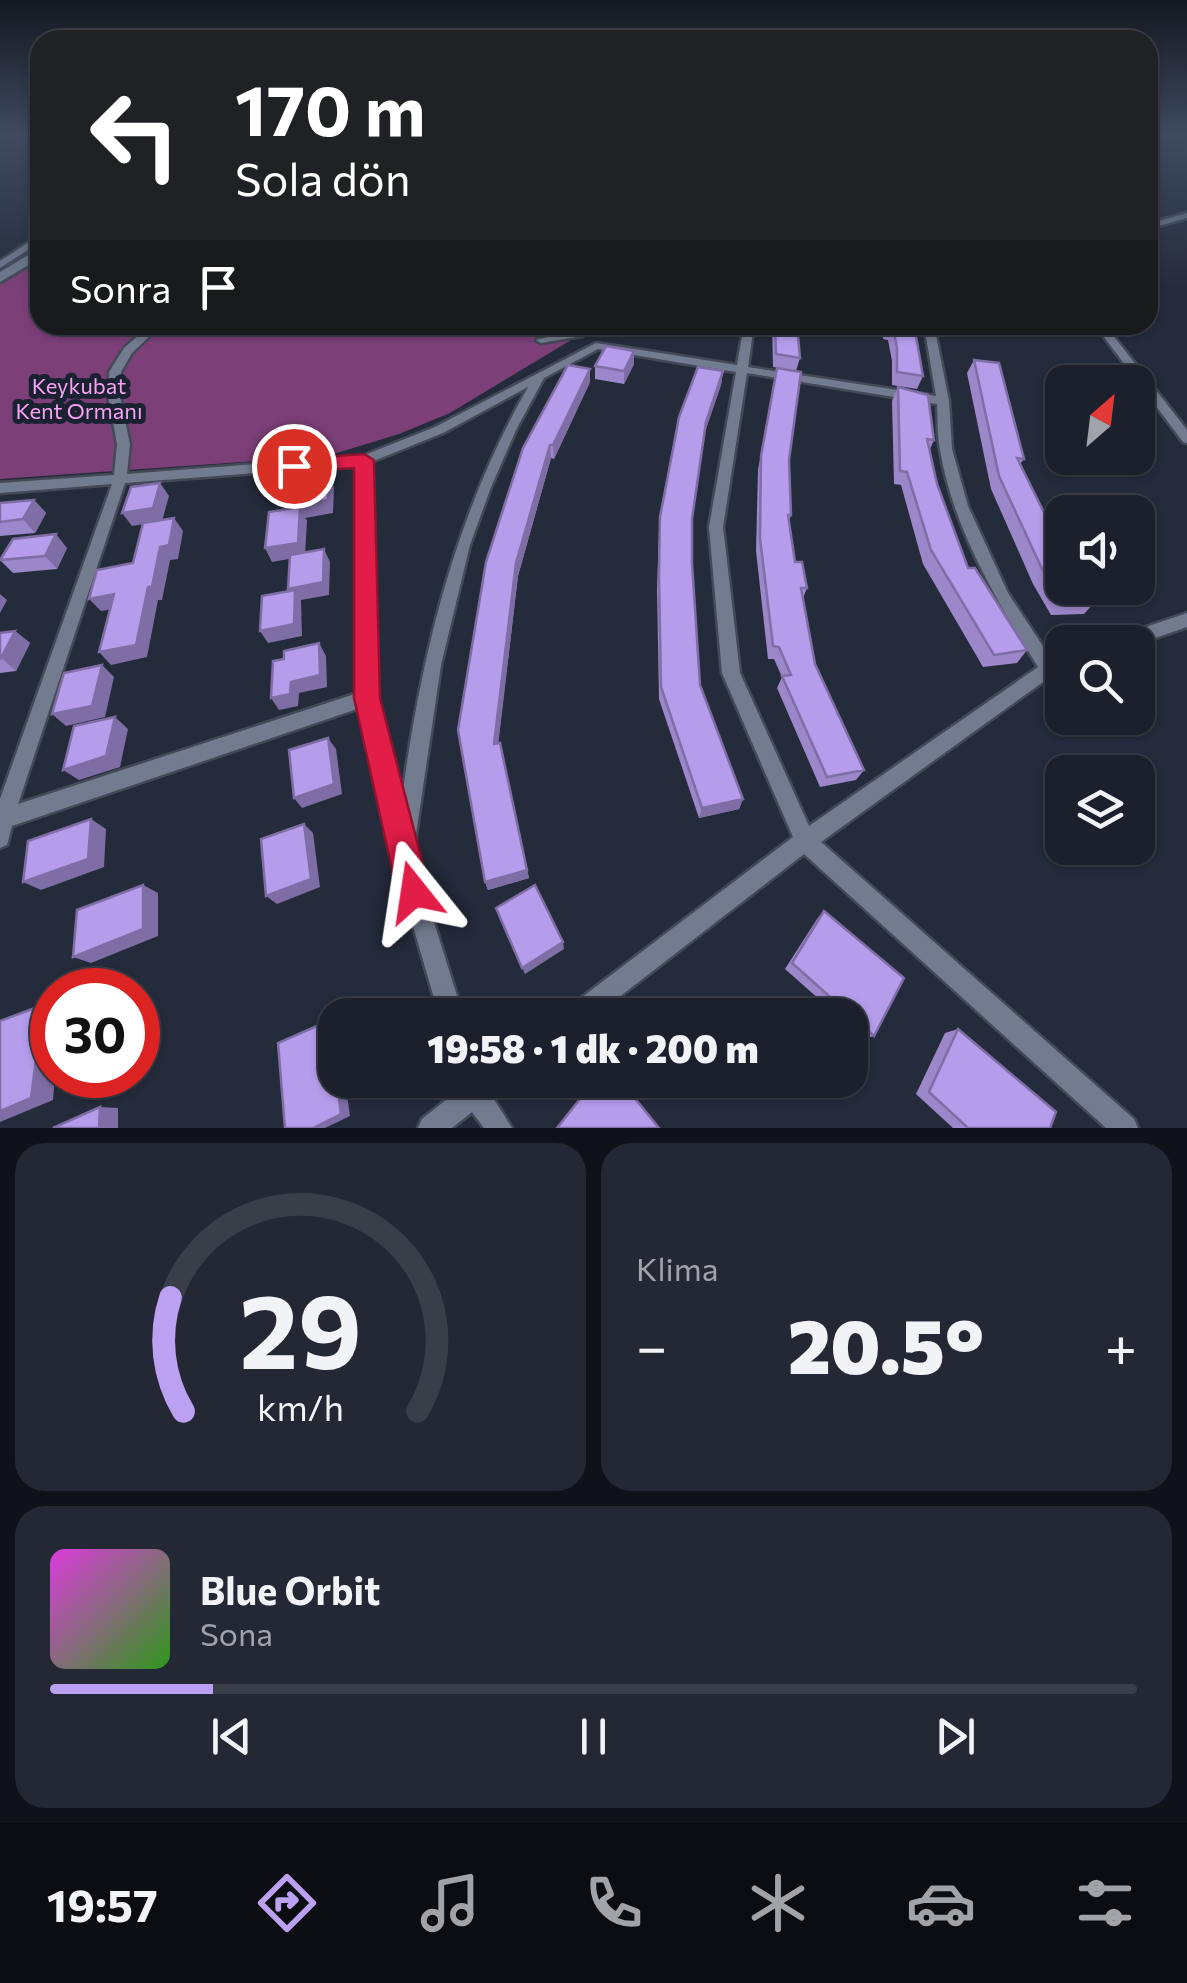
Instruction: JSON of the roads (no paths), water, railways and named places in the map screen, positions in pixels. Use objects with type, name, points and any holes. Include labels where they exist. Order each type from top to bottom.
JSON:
[{"type":"street","points":[[1158,224],[1187,215]]},
{"type":"street","points":[[0,265],[30,245]]},
{"type":"street","points":[[0,278],[30,258]]},
{"type":"street","points":[[1,825],[120,480],[123,442],[112,403],[112,378],[124,357],[146,335]]},
{"type":"street","points":[[541,340],[572,335]]},
{"type":"street","points":[[748,335],[716,527],[731,673],[805,841],[1125,1128]]},
{"type":"street","points":[[932,335],[946,449],[966,520],[1002,596],[1045,653]]},
{"type":"street","points":[[1108,335],[1187,438]]},
{"type":"street","points":[[0,488],[364,460],[439,430],[585,349],[600,346],[942,401]]},
{"type":"street","points":[[404,861],[425,708],[459,557],[498,452],[542,372]]},
{"type":"street","points":[[364,460],[367,698],[404,861],[446,998]]},
{"type":"street","points":[[1155,631],[1187,620]]},
{"type":"street","points":[[599,998],[805,841],[1045,673]]},
{"type":"street","points":[[1,825],[367,698]]},
{"type":"street","points":[[432,1128],[464,1098]]},
{"type":"street","points":[[485,1098],[499,1128]]},
{"type":"park label","name":"Keykubat Kent Ormanı","points":[[79,398]]}]
